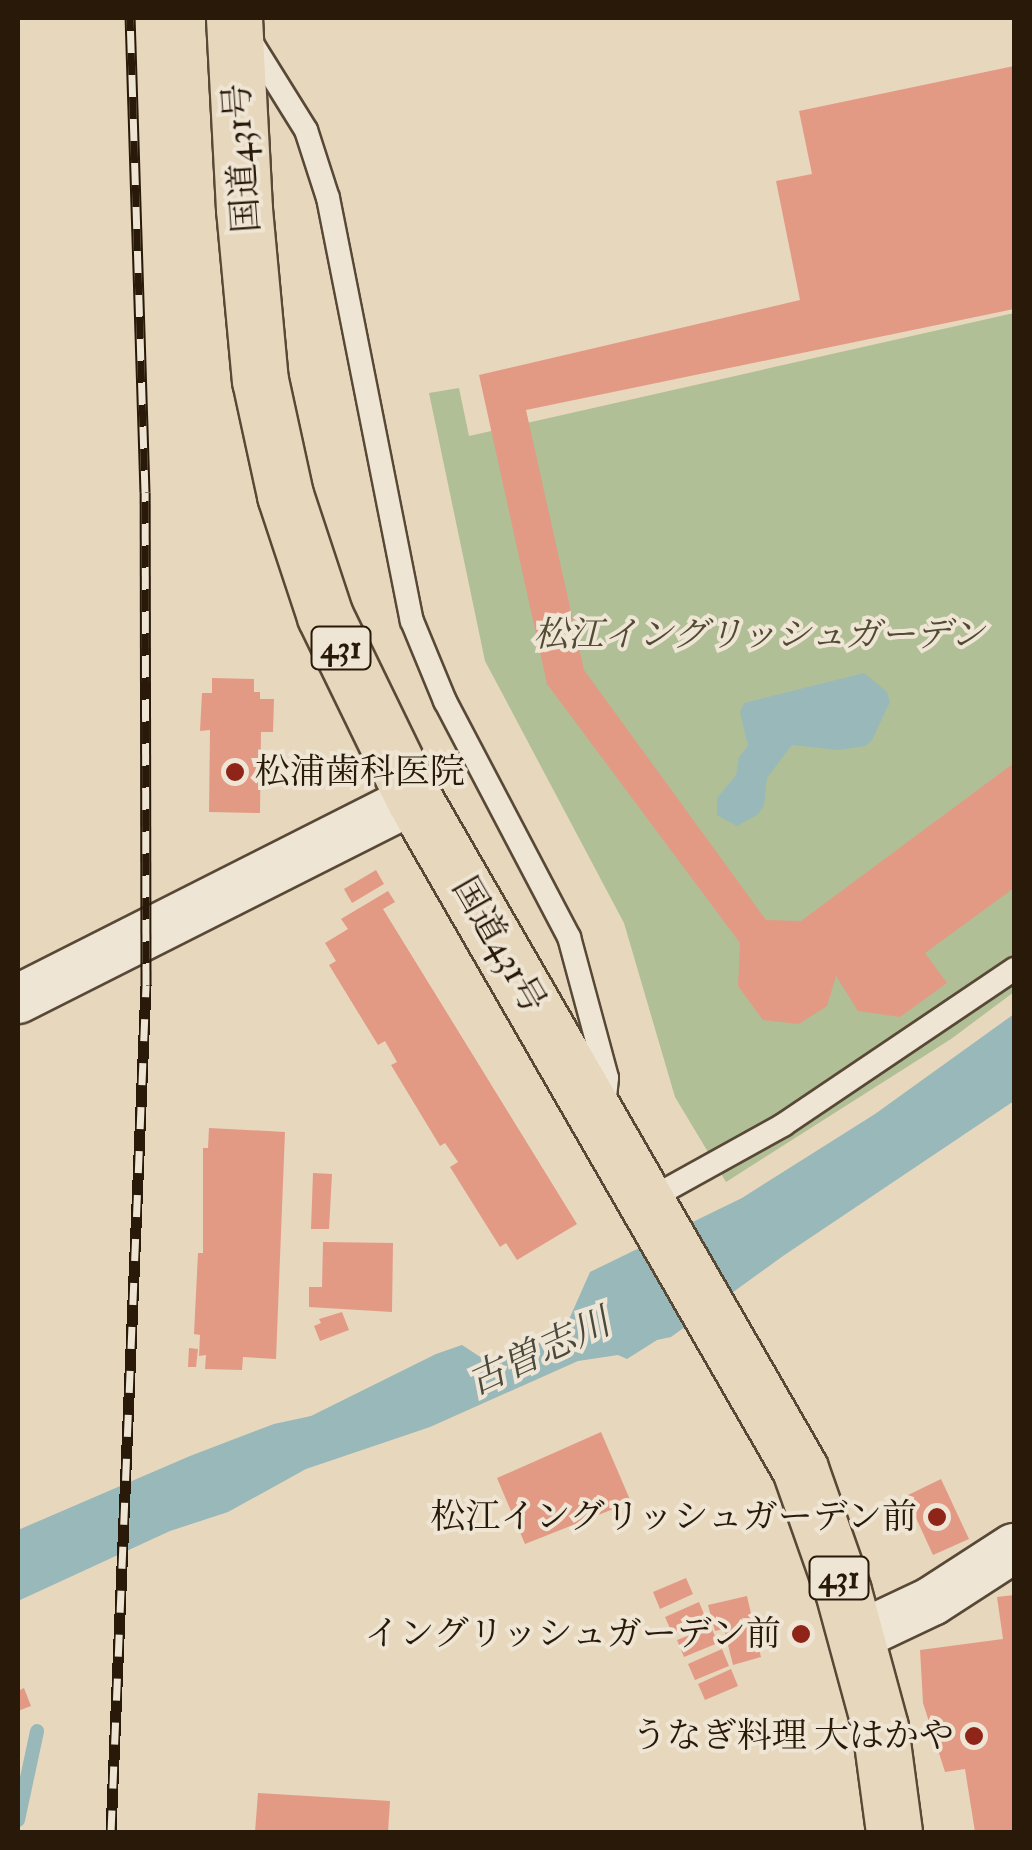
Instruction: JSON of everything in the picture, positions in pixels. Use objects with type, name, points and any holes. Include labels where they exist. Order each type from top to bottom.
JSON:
[{"type":"highway","name":"国道431号","points":[[235,18],[244,209],[260,380],[285,495],[325,616],[414,799],[800,1469],[856,1637],[880,1727],[894,1832]]},
{"type":"street","points":[[18,999],[414,799]]},
{"type":"street","points":[[856,1637],[932,1601],[1014,1548]]},
{"type":"lane","points":[[235,18],[306,130],[328,198],[412,621],[444,701],[569,938],[607,1078],[602,1121]]},
{"type":"lane","points":[[649,1206],[782,1125],[1014,969]]},
{"type":"green space","name":"松江イングリッシュガーデン","points":[[1014,313],[1014,992],[951,1039],[726,1182],[675,1097],[624,923],[485,661],[429,393],[459,388],[469,436]]},
{"type":"water","points":[[864,673],[887,692],[890,702],[872,740],[865,746],[838,750],[792,745],[767,778],[764,806],[757,815],[737,826],[717,815],[717,798],[736,775],[739,757],[748,746],[740,712],[744,703]]},
{"type":"water","name":"古曽志川","points":[[1014,1014],[1014,1101],[783,1256],[671,1337],[657,1340],[627,1359],[618,1355],[578,1361],[430,1427],[306,1469],[228,1512],[170,1531],[18,1601],[18,1530],[190,1456],[274,1424],[311,1416],[436,1354],[462,1345],[485,1360],[506,1357],[563,1333],[590,1272],[742,1198],[875,1114]]},
{"type":"building","points":[[1014,66],[1014,309],[526,410],[584,670],[766,920],[801,921],[1014,763],[1014,888],[925,953],[947,983],[900,1017],[858,1011],[836,976],[827,1006],[799,1024],[763,1020],[738,986],[740,943],[547,684],[479,375],[800,300],[776,181],[812,174],[799,111]]},
{"type":"building","name":"松浦歯科医院","points":[[212,678],[254,679],[254,692],[260,692],[260,699],[274,699],[273,732],[261,732],[260,813],[209,812],[210,730],[200,731],[202,693],[212,693]]},
{"type":"building","points":[[376,870],[384,884],[352,903],[344,889]]},
{"type":"building","points":[[388,891],[395,902],[383,909],[577,1224],[517,1260],[506,1243],[500,1247],[450,1167],[458,1162],[445,1143],[440,1146],[391,1065],[397,1062],[385,1041],[378,1045],[329,965],[336,961],[325,943],[348,929],[341,919]]},
{"type":"building","points":[[209,1128],[285,1132],[276,1359],[243,1357],[242,1370],[205,1369],[206,1355],[199,1356],[200,1335],[194,1334],[198,1253],[203,1253],[203,1148],[208,1148]]},
{"type":"building","points":[[313,1173],[332,1174],[329,1229],[311,1229]]},
{"type":"building","points":[[323,1242],[393,1243],[392,1312],[309,1307],[309,1287],[322,1287]]},
{"type":"building","points":[[342,1312],[349,1330],[320,1341],[314,1326],[321,1323],[319,1319]]},
{"type":"building","points":[[189,1348],[198,1349],[196,1367],[188,1367]]},
{"type":"building","points":[[601,1432],[631,1502],[525,1544],[497,1478]]},
{"type":"building","name":"松江イングリッシュガーデン前","points":[[941,1479],[969,1539],[933,1555],[906,1496]]},
{"type":"building","points":[[686,1578],[693,1594],[660,1609],[653,1592]]},
{"type":"building","name":"うなぎ料理 大はかや","points":[[1014,1595],[1014,1832],[975,1832],[965,1769],[945,1772],[923,1703],[920,1650],[1003,1639],[997,1597]]},
{"type":"building","name":"松江イングリッシュガーデン前","points":[[747,1596],[761,1657],[733,1665],[724,1629],[715,1631],[708,1605]]},
{"type":"building","points":[[699,1602],[706,1619],[672,1633],[665,1617]]},
{"type":"building","points":[[711,1627],[718,1643],[684,1657],[677,1640]]},
{"type":"building","points":[[722,1649],[729,1666],[695,1680],[688,1664]]},
{"type":"building","points":[[731,1669],[738,1686],[705,1700],[698,1684]]},
{"type":"building","points":[[24,1688],[31,1706],[18,1711],[18,1691]]},
{"type":"building","points":[[258,1793],[390,1801],[388,1832],[255,1832]]},
{"type":"waterway","points":[[18,1820],[37,1731]]},
{"type":"railway","points":[[111,1832],[146,985],[145,492],[130,18]]},
{"type":"place","name":"松浦歯科医院","points":[[235,772]]},
{"type":"place","name":"松江イングリッシュガーデン前","points":[[937,1517]]},
{"type":"place","name":"イングリッシュガーデン前","points":[[801,1634]]},
{"type":"place","name":"うなぎ料理 大はかや","points":[[974,1736]]}]
